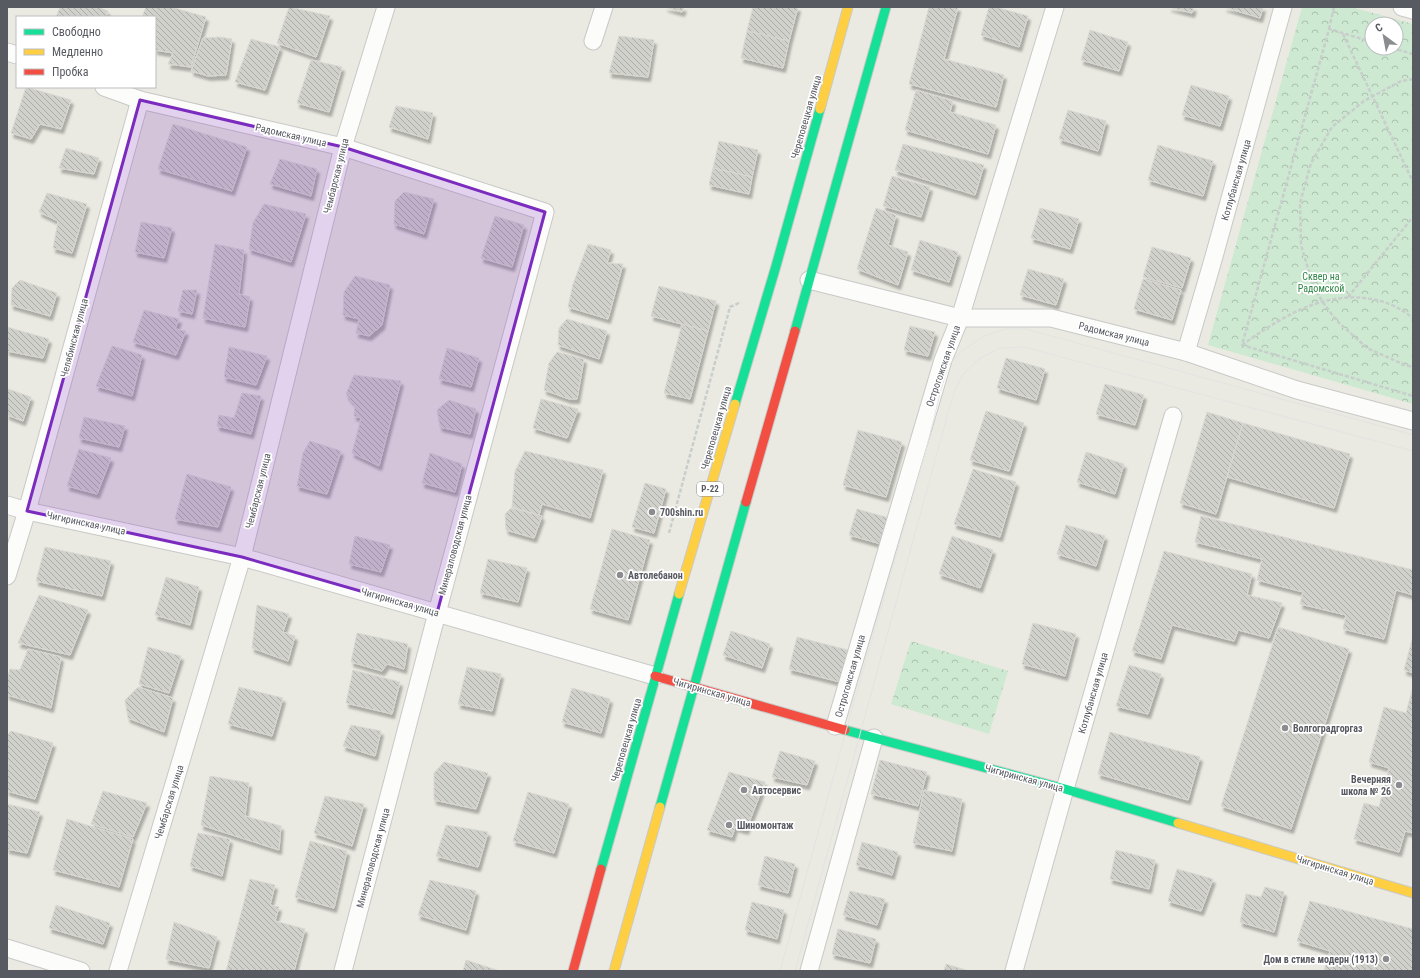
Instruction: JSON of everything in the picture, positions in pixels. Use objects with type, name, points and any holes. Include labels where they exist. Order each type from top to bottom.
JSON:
[{"type":"main road","name":"Череповецкая улица","points":[[573,971],[656,676],[776,266],[848,7]]},
{"type":"main road","points":[[614,971],[886,7]]},
{"type":"main road","name":"Чигиринская улица","points":[[656,676],[874,738],[1065,789],[1413,893]]},
{"type":"street","name":"Чембарская улица","points":[[118,971],[242,557],[343,147],[386,7]]},
{"type":"street","points":[[593,41],[604,7]]},
{"type":"street","name":"Острогожская улица","points":[[835,726],[943,360],[960,318],[1055,7]]},
{"type":"street","name":"Котлубанская улица","points":[[1186,352],[1284,7]]},
{"type":"street","points":[[1402,7],[1413,10]]},
{"type":"street","name":"Радомская улица","points":[[107,88],[140,100],[343,147],[545,212]]},
{"type":"street","name":"Челябинская улица","points":[[7,576],[27,511],[140,100]]},
{"type":"street","name":"Минераловодская улица","points":[[343,971],[437,613],[545,212]]},
{"type":"street","name":"Радомская улица","points":[[809,280],[960,318],[1051,318],[1186,352],[1297,390],[1413,422]]},
{"type":"street","name":"Котлубанская улица","points":[[1014,971],[1173,416]]},
{"type":"street","name":"Чигиринская улица","points":[[7,505],[27,511],[242,557],[656,676]]},
{"type":"street","points":[[809,971],[874,738]]},
{"type":"street","points":[[7,948],[81,971]]},
{"type":"path","points":[[1242,346],[1334,7]]},
{"type":"path","points":[[1329,29],[1364,40]]},
{"type":"path","points":[[1342,34],[1413,182]]},
{"type":"path","points":[[1413,79],[1401,82],[1364,102],[1332,127],[1311,163],[1300,204],[1301,245],[1313,285],[1322,301],[1336,320],[1367,348],[1405,366],[1413,367]]},
{"type":"path","points":[[1348,298],[1413,217]]},
{"type":"path","points":[[1242,346],[1286,317],[1322,301],[1334,298],[1374,299],[1394,305],[1413,319]]},
{"type":"path","points":[[669,533],[730,308],[743,302]]},
{"type":"path","points":[[1242,346],[1413,396]]},
{"type":"highlighted area","points":[[140,100],[343,147],[545,212],[437,613],[242,557],[27,511]]},
{"type":"green space","name":"Сквер на Радомской","points":[[1302,7],[1351,7],[1384,16],[1364,16],[1364,56],[1404,56],[1404,22],[1413,24],[1413,404],[1208,345]]},
{"type":"green space","points":[[911,641],[1008,671],[989,734],[891,704]]},
{"type":"building","points":[[60,7],[98,7],[108,11],[106,16],[56,16]]},
{"type":"building","points":[[146,7],[171,7],[206,17],[191,67],[168,64],[173,53],[156,50],[156,16],[142,16]]},
{"type":"building","points":[[289,7],[330,16],[316,57],[277,43]]},
{"type":"building","points":[[665,7],[684,7],[682,12]]},
{"type":"building","points":[[753,7],[798,7],[789,41],[747,31]]},
{"type":"building","points":[[929,7],[958,7],[944,59],[1004,75],[996,107],[909,84]]},
{"type":"building","points":[[989,7],[995,7],[1028,16],[1019,47],[981,35]]},
{"type":"building","points":[[1169,7],[1194,7],[1192,13]]},
{"type":"building","points":[[1224,7],[1263,7],[1260,18]]},
{"type":"building","points":[[1090,30],[1128,42],[1119,71],[1081,60]]},
{"type":"building","points":[[747,31],[789,41],[783,68],[741,58]]},
{"type":"building","points":[[619,36],[654,40],[648,77],[609,73]]},
{"type":"building","points":[[219,37],[232,39],[226,75],[208,76],[191,71],[203,38]]},
{"type":"building","points":[[251,39],[280,47],[265,90],[235,82]]},
{"type":"building","points":[[311,60],[342,67],[329,112],[297,103]]},
{"type":"building","points":[[1191,85],[1229,96],[1220,126],[1182,115]]},
{"type":"building","points":[[26,88],[71,100],[61,129],[40,124],[31,139],[11,133]]},
{"type":"building","points":[[916,90],[953,101],[950,112],[996,125],[988,154],[905,130]]},
{"type":"building","points":[[396,106],[433,113],[428,139],[389,127]]},
{"type":"building","points":[[1068,110],[1106,121],[1098,151],[1059,139]]},
{"type":"building","points":[[173,124],[247,147],[232,191],[158,169]]},
{"type":"building","points":[[719,141],[758,150],[752,177],[713,168]]},
{"type":"building","points":[[903,144],[984,165],[975,195],[895,170]]},
{"type":"building","points":[[1158,145],[1213,161],[1203,196],[1148,180]]},
{"type":"building","points":[[66,148],[99,158],[94,174],[59,168]]},
{"type":"building","points":[[280,159],[317,169],[311,196],[270,184]]},
{"type":"building","points":[[713,168],[752,177],[749,194],[709,185]]},
{"type":"building","points":[[892,176],[930,187],[921,217],[883,206]]},
{"type":"building","points":[[404,192],[434,199],[424,234],[394,224],[395,201]]},
{"type":"building","points":[[47,193],[87,204],[72,253],[53,248],[58,221],[39,212]]},
{"type":"building","points":[[264,204],[306,214],[291,262],[249,249],[253,223]]},
{"type":"building","points":[[876,208],[896,215],[888,245],[908,252],[898,285],[857,269]]},
{"type":"building","points":[[1040,208],[1079,219],[1070,249],[1031,238]]},
{"type":"building","points":[[495,216],[524,225],[512,267],[481,258]]},
{"type":"building","points":[[141,222],[172,228],[164,258],[135,252]]},
{"type":"building","points":[[920,240],[958,252],[949,282],[911,270]]},
{"type":"building","points":[[215,244],[244,250],[239,294],[250,297],[245,327],[203,318]]},
{"type":"building","points":[[588,244],[611,250],[607,263],[623,264],[608,319],[568,307],[573,284]]},
{"type":"building","points":[[1152,247],[1191,258],[1182,288],[1143,277]]},
{"type":"building","points":[[1028,269],[1064,279],[1056,305],[1020,295]]},
{"type":"building","points":[[355,276],[390,285],[382,325],[369,336],[356,333],[359,319],[343,315],[344,292]]},
{"type":"building","points":[[1143,279],[1181,290],[1172,320],[1134,309]]},
{"type":"building","points":[[20,280],[57,293],[50,316],[11,305],[12,288]]},
{"type":"building","points":[[659,286],[716,301],[708,331],[651,316]]},
{"type":"building","points":[[183,290],[197,290],[192,314],[178,311]]},
{"type":"building","points":[[144,310],[179,319],[175,329],[186,331],[176,355],[133,342]]},
{"type":"building","points":[[567,319],[607,331],[599,359],[558,345],[559,328]]},
{"type":"building","points":[[682,324],[708,331],[690,399],[664,393]]},
{"type":"building","points":[[910,326],[935,332],[928,356],[904,350]]},
{"type":"building","points":[[7,327],[49,339],[43,358],[7,351]]},
{"type":"building","points":[[112,346],[142,355],[132,396],[96,386]]},
{"type":"building","points":[[229,347],[267,356],[256,385],[224,377]]},
{"type":"building","points":[[447,348],[479,358],[471,387],[439,379]]},
{"type":"building","points":[[557,352],[584,359],[577,399],[569,399],[544,390],[549,363]]},
{"type":"building","points":[[1006,358],[1045,369],[1036,400],[997,388]]},
{"type":"building","points":[[354,375],[401,381],[379,466],[352,453],[361,418],[354,416],[355,405],[346,394]]},
{"type":"building","points":[[1105,384],[1144,395],[1135,425],[1096,414]]},
{"type":"building","points":[[8,389],[31,397],[23,421],[7,415]]},
{"type":"building","points":[[242,393],[261,396],[251,434],[217,426],[219,415],[234,418]]},
{"type":"building","points":[[541,399],[578,409],[567,438],[533,428]]},
{"type":"building","points":[[449,400],[476,409],[470,434],[440,427],[437,410]]},
{"type":"building","points":[[986,411],[1024,423],[1009,471],[970,460]]},
{"type":"building","points":[[1207,412],[1243,423],[1216,514],[1180,503]]},
{"type":"building","points":[[84,417],[125,426],[119,447],[79,438]]},
{"type":"building","points":[[1243,423],[1350,454],[1334,508],[1227,477]]},
{"type":"building","points":[[858,430],[902,442],[886,497],[843,485]]},
{"type":"building","points":[[310,441],[341,451],[327,494],[297,486],[303,453]]},
{"type":"building","points":[[79,449],[111,458],[97,494],[67,486]]},
{"type":"building","points":[[525,451],[603,470],[590,518],[542,504],[539,515],[512,507],[515,471]]},
{"type":"building","points":[[1086,452],[1124,464],[1115,494],[1077,482]]},
{"type":"building","points":[[430,453],[462,464],[455,492],[422,483]]},
{"type":"building","points":[[973,469],[1016,482],[1000,537],[954,524]]},
{"type":"building","points":[[187,474],[231,487],[218,527],[175,519]]},
{"type":"building","points":[[645,483],[666,489],[654,533],[632,527]]},
{"type":"building","points":[[511,508],[542,516],[534,538],[506,530],[505,514]]},
{"type":"building","points":[[857,509],[889,518],[881,544],[849,535]]},
{"type":"building","points":[[1201,516],[1413,570],[1413,595],[1396,590],[1384,639],[1343,629],[1346,615],[1300,604],[1303,592],[1257,580],[1262,559],[1195,542]]},
{"type":"building","points":[[1066,525],[1105,536],[1096,566],[1057,554]]},
{"type":"building","name":"Автолебанон","points":[[612,529],[650,540],[628,620],[590,609]]},
{"type":"building","points":[[355,536],[390,545],[381,572],[349,564]]},
{"type":"building","points":[[952,536],[993,550],[980,588],[939,574]]},
{"type":"building","points":[[45,547],[111,561],[102,596],[36,581]]},
{"type":"building","points":[[1164,551],[1252,574],[1247,595],[1282,603],[1269,638],[1238,630],[1234,641],[1172,625],[1161,659],[1132,651]]},
{"type":"building","points":[[488,559],[527,568],[518,602],[480,593]]},
{"type":"building","points":[[166,577],[199,587],[190,625],[155,615]]},
{"type":"building","points":[[39,595],[88,610],[70,655],[18,643]]},
{"type":"building","points":[[257,605],[289,614],[283,632],[295,636],[288,661],[252,648]]},
{"type":"building","points":[[1033,623],[1076,634],[1065,676],[1022,664]]},
{"type":"building","name":"Волгоградгоргаз","points":[[1278,627],[1349,649],[1291,829],[1221,806]]},
{"type":"building","points":[[731,631],[770,644],[762,668],[723,655]]},
{"type":"building","points":[[357,633],[408,644],[404,669],[387,664],[382,671],[351,662]]},
{"type":"building","points":[[1413,636],[1413,673],[1404,670]]},
{"type":"building","points":[[797,637],[848,650],[840,682],[789,669]]},
{"type":"building","points":[[148,647],[181,656],[169,693],[139,684]]},
{"type":"building","points":[[28,649],[61,657],[51,708],[7,695],[7,680],[10,669],[20,670]]},
{"type":"building","points":[[1129,665],[1161,674],[1148,714],[1116,706]]},
{"type":"building","points":[[467,667],[501,674],[492,711],[458,704]]},
{"type":"building","points":[[353,670],[400,682],[392,714],[346,703]]},
{"type":"building","points":[[138,687],[173,698],[164,732],[128,718],[125,700]]},
{"type":"building","points":[[239,687],[283,698],[272,736],[228,724]]},
{"type":"building","name":"Вечерняя школа № 26","points":[[1413,687],[1413,833],[1405,831],[1399,852],[1354,839],[1364,803],[1379,807],[1389,768],[1369,762],[1384,707],[1406,713]]},
{"type":"building","points":[[572,688],[610,699],[601,733],[562,722]]},
{"type":"building","points":[[351,725],[381,731],[375,756],[343,746]]},
{"type":"building","points":[[11,731],[53,743],[35,799],[7,791],[7,767],[9,763],[7,761],[7,736]]},
{"type":"building","points":[[1110,732],[1200,757],[1188,800],[1098,774]]},
{"type":"building","points":[[780,751],[815,761],[807,785],[772,777]]},
{"type":"building","points":[[880,760],[927,772],[918,806],[871,794]]},
{"type":"building","points":[[444,762],[488,773],[476,809],[434,800],[434,773]]},
{"type":"building","points":[[729,772],[765,782],[746,830],[735,827],[732,837],[707,830]]},
{"type":"building","points":[[210,776],[249,783],[245,816],[281,826],[279,850],[201,825]]},
{"type":"building","points":[[924,790],[962,799],[952,851],[913,843]]},
{"type":"building","points":[[103,791],[147,803],[133,837],[91,824]]},
{"type":"building","points":[[528,792],[569,804],[554,853],[513,841]]},
{"type":"building","points":[[325,796],[364,804],[352,846],[314,833]]},
{"type":"building","points":[[7,804],[40,812],[27,853],[7,849]]},
{"type":"building","points":[[67,819],[133,839],[119,887],[53,870]]},
{"type":"building","points":[[446,825],[488,832],[478,867],[436,856]]},
{"type":"building","points":[[198,833],[230,839],[222,876],[190,866]]},
{"type":"building","points":[[310,841],[347,851],[334,908],[295,897]]},
{"type":"building","points":[[862,842],[898,852],[892,875],[856,865]]},
{"type":"building","points":[[1116,850],[1155,860],[1149,889],[1110,879]]},
{"type":"building","points":[[765,856],[795,864],[788,893],[758,885]]},
{"type":"building","points":[[1177,869],[1213,879],[1201,911],[1168,901]]},
{"type":"building","points":[[250,879],[275,885],[270,905],[279,907],[275,921],[305,929],[294,971],[226,971]]},
{"type":"building","points":[[430,880],[476,891],[466,930],[418,915]]},
{"type":"building","points":[[1265,887],[1284,892],[1274,932],[1240,922],[1246,894],[1261,897]]},
{"type":"building","points":[[850,891],[885,899],[877,925],[843,915]]},
{"type":"building","points":[[1310,901],[1413,929],[1413,971],[1324,971],[1330,951],[1297,941]]},
{"type":"building","points":[[752,902],[784,910],[777,939],[745,930]]},
{"type":"building","points":[[56,905],[110,923],[103,944],[49,928]]},
{"type":"building","points":[[174,922],[217,937],[209,968],[166,959]]},
{"type":"building","points":[[838,929],[876,939],[870,963],[832,954]]},
{"type":"building","points":[[466,960],[500,971],[463,971]]},
{"type":"building","points":[[946,964],[969,971],[944,971]]},
{"type":"tram line","points":[[780,971],[851,713],[925,454],[948,366],[962,351],[984,336],[1005,329],[1026,329],[1413,435]]},
{"type":"tram line","points":[[795,971],[953,395],[963,374],[979,359],[1000,348],[1024,347],[1413,451]]},
{"type":"traffic: fast","points":[[795,331],[886,7]]},
{"type":"traffic: fast","points":[[735,404],[820,109]]},
{"type":"traffic: fast","points":[[660,807],[746,502]]},
{"type":"traffic: fast","points":[[601,869],[679,594]]},
{"type":"traffic: fast","points":[[845,730],[1065,789],[1178,823]]},
{"type":"traffic: slow","points":[[820,109],[848,7]]},
{"type":"traffic: slow","points":[[679,594],[735,404]]},
{"type":"traffic: slow","points":[[614,971],[660,807]]},
{"type":"traffic: slow","points":[[1178,823],[1413,893]]},
{"type":"traffic: jam","points":[[746,502],[795,331]]},
{"type":"traffic: jam","points":[[655,676],[845,730]]},
{"type":"traffic: jam","points":[[573,971],[601,869]]},
{"type":"place","name":"700shin.ru","points":[[652,512]]},
{"type":"place","name":"Автолебанон","points":[[620,575]]},
{"type":"place","name":"Волгоградгоргаз","points":[[1285,728]]},
{"type":"place","name":"Вечерняя школа № 26","points":[[1399,785]]},
{"type":"place","name":"Автосервис","points":[[744,790]]},
{"type":"place","name":"Шиномонтаж","points":[[729,825]]},
{"type":"place","name":"Дом в стиле модерн (1913)","points":[[1386,959]]}]
